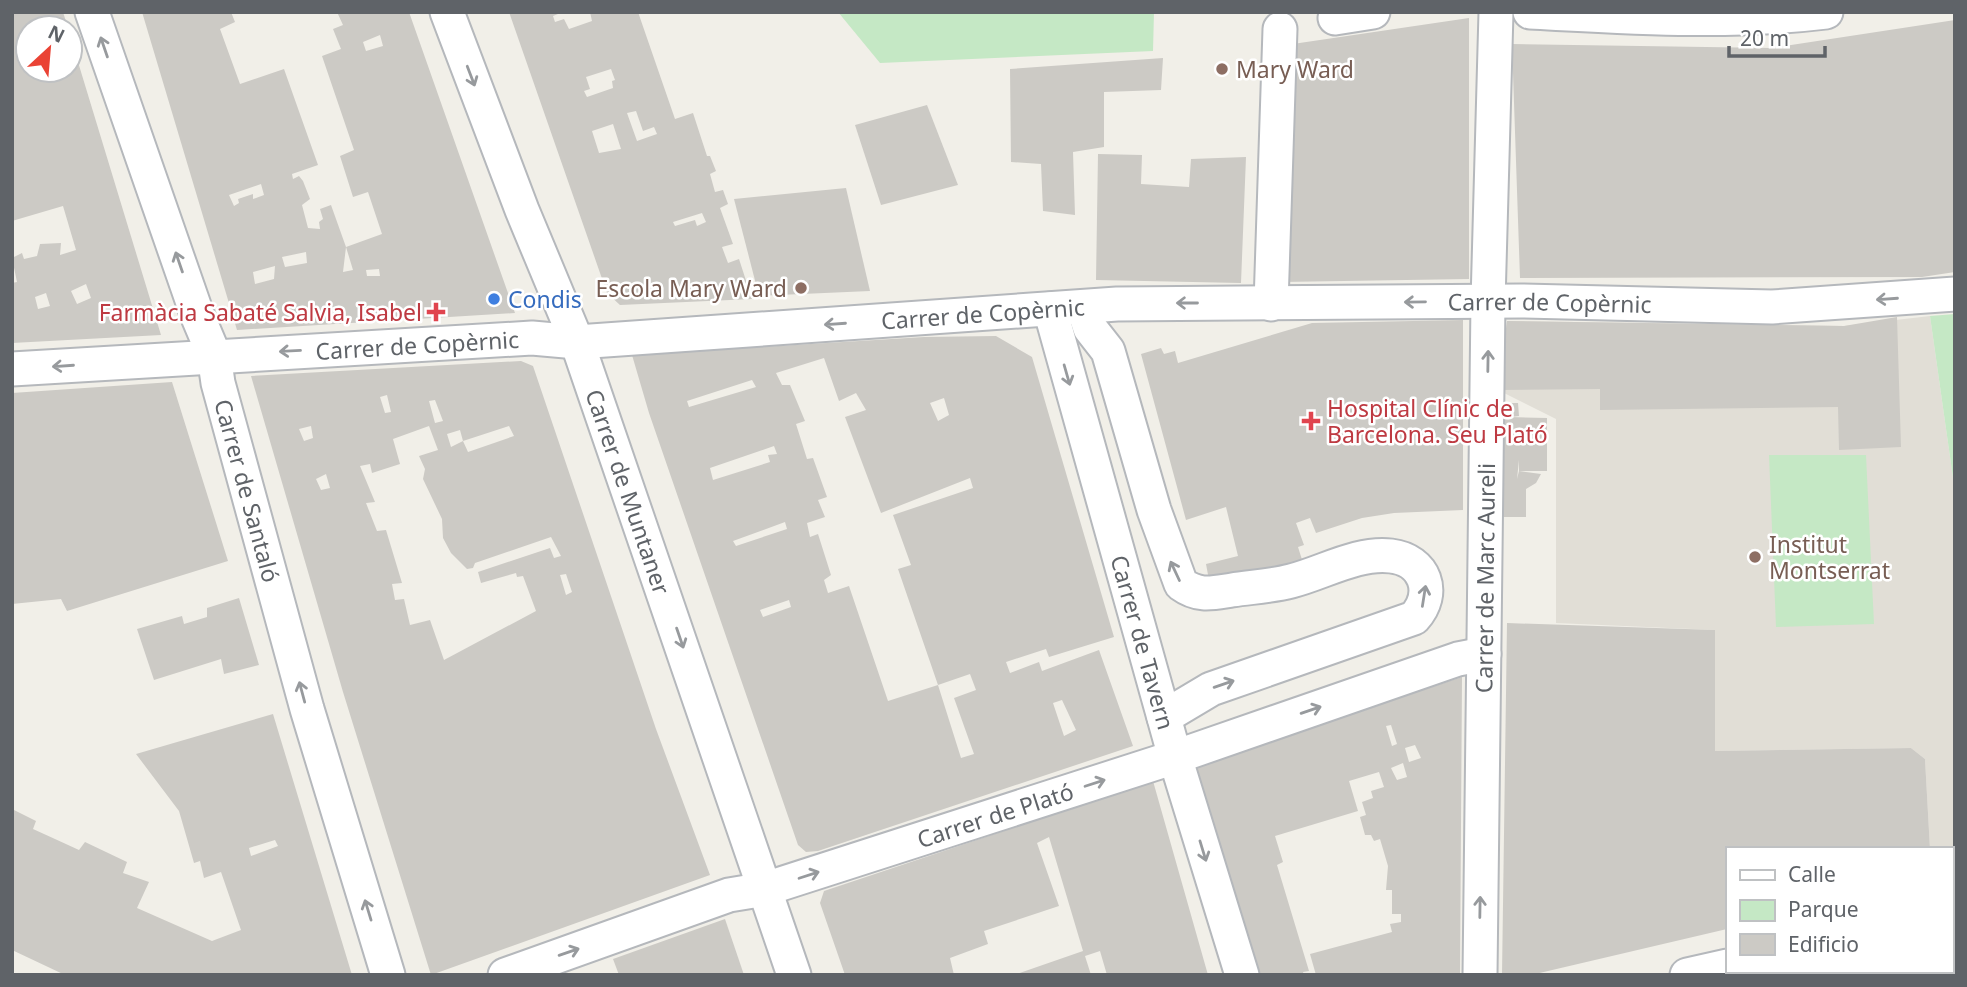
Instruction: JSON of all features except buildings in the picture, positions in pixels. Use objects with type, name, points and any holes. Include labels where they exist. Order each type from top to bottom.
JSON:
[{"type":"street","name":"Carrer de Santaló","points":[[92,12],[214,355],[218,383],[303,696],[388,975]]},
{"type":"street","name":"Carrer de Muntaner","points":[[447,12],[526,221],[577,342],[794,975]]},
{"type":"street","points":[[1335,18],[1373,12]]},
{"type":"street","name":"Carrer de Marc Aureli","points":[[1480,975],[1488,303],[1496,12]]},
{"type":"street","points":[[1530,12],[1662,18],[1787,17],[1826,12]]},
{"type":"street","points":[[1271,303],[1280,29]]},
{"type":"street","name":"Carrer de Copèrnic","points":[[12,369],[532,338],[577,342],[1117,304],[1488,303],[1772,307],[1955,294]]},
{"type":"street","points":[[1083,307],[1090,328],[1108,351],[1165,546],[1181,584],[1206,595],[1294,581],[1337,566],[1390,556],[1415,565],[1425,577],[1427,588],[1422,609],[1402,624],[1211,689],[1164,717]]},
{"type":"street","name":"Carrer de Tavern","points":[[1050,309],[1175,757],[1242,975]]},
{"type":"street","name":"Carrer de Plató","points":[[505,975],[729,895],[765,889],[1175,757],[1458,659],[1484,654]]},
{"type":"street","points":[[1687,975],[1726,966]]},
{"type":"shaded area","name":"Institut Montserrat","points":[[1930,316],[1955,492],[1953,862],[1953,847],[1930,847],[1925,759],[1911,748],[1715,751],[1715,630],[1556,623],[1556,419],[1498,390],[1507,321],[1844,326]]},
{"type":"green space","points":[[838,12],[1154,12],[1153,51],[880,63]]},
{"type":"green space","points":[[1955,314],[1955,492],[1930,316]]},
{"type":"green space","points":[[1769,455],[1866,455],[1874,624],[1776,627]]},
{"type":"place","name":"Mary Ward","points":[[1222,69]]},
{"type":"place","name":"Escola Mary Ward","points":[[801,288]]},
{"type":"place","name":"Condis","points":[[494,299]]},
{"type":"place","name":"Farmàcia Sabaté Salvia, Isabel","points":[[436,312]]},
{"type":"place","name":"Hospital Clínic de Barcelona. Seu Plató","points":[[1311,421]]},
{"type":"place","name":"Institut Montserrat","points":[[1755,557]]}]
